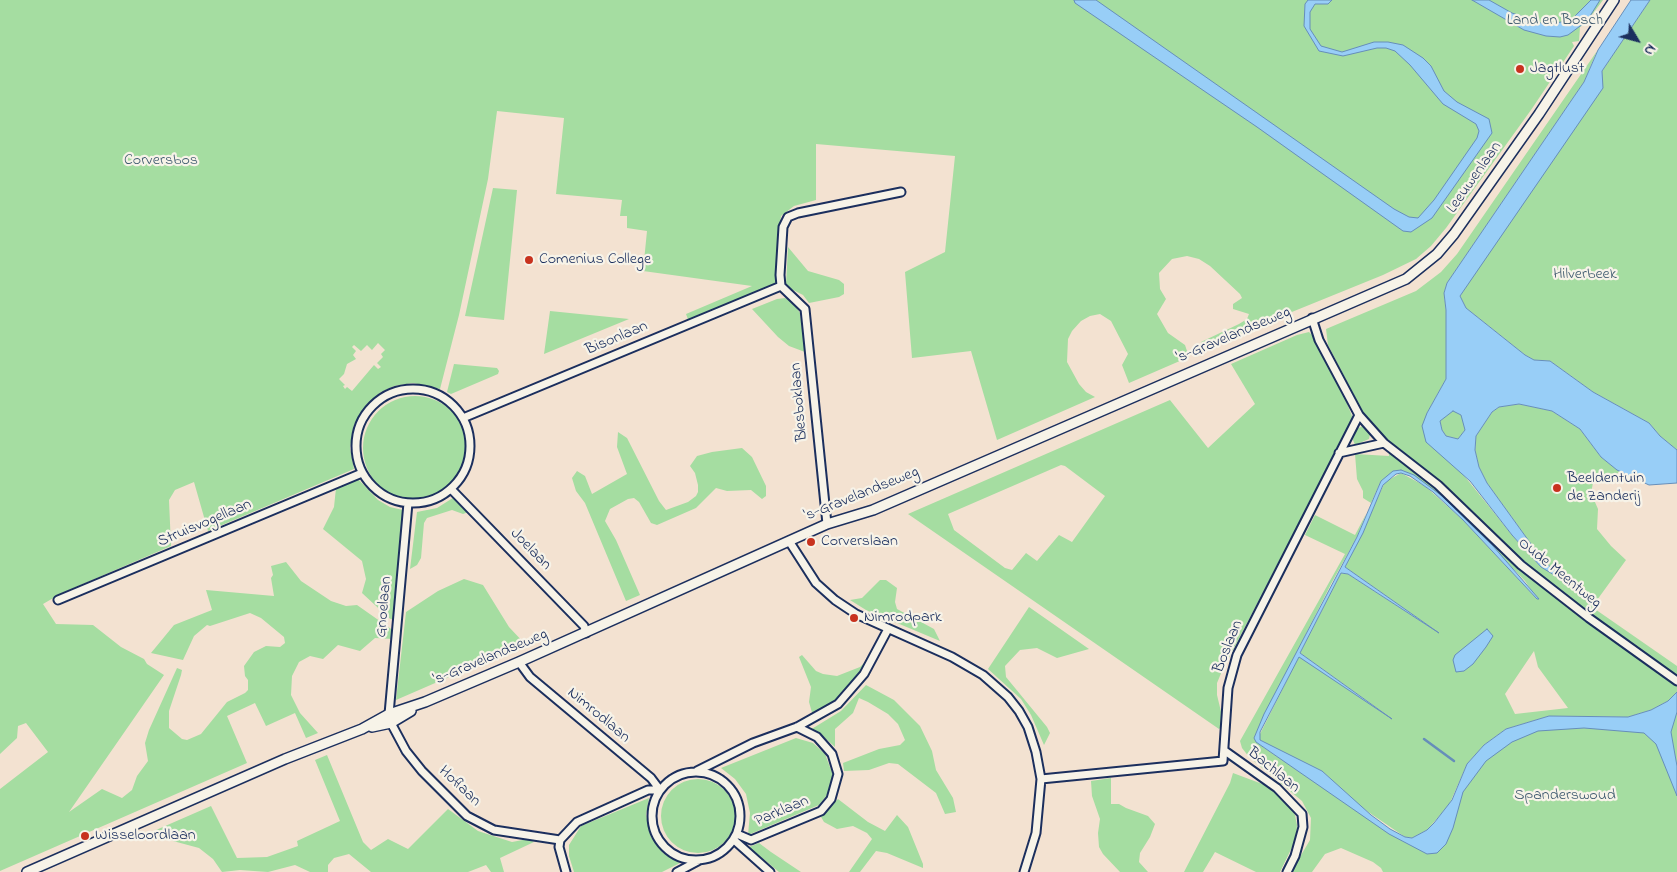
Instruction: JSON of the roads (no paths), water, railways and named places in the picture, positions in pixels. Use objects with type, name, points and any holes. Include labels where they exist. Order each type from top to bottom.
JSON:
[{"type":"street","name":"Leeuwenlaan","points":[[1312,318],[1391,287],[1420,269],[1437,254],[1454,234],[1539,114],[1614,0]]},
{"type":"street","points":[[781,286],[783,227],[788,217],[798,213],[901,192]]},
{"type":"street","name":"Bisonlaan","points":[[463,418],[781,286]]},
{"type":"street","name":"Blesboklaan","points":[[781,286],[805,309],[827,524]]},
{"type":"street","name":"Oude Meentweg","points":[[1312,318],[1319,340],[1359,415],[1384,443],[1438,484],[1521,565],[1677,681]]},
{"type":"street","name":"'s-Gravelandseweg","points":[[27,872],[276,763],[390,718],[586,633],[827,524],[873,510],[1312,318]]},
{"type":"street","points":[[407,389],[423,390],[438,395],[450,402],[463,418],[469,436],[469,455],[463,474],[451,489],[438,497],[424,502],[408,503],[394,500],[381,494],[362,473],[357,458],[356,442],[359,426],[367,412],[378,400],[392,393],[407,389]]},
{"type":"street","name":"Boslaan","points":[[1225,751],[1228,688],[1235,661],[1359,415]]},
{"type":"street","points":[[1339,453],[1384,443]]},
{"type":"street","name":"Struisvogellaan","points":[[58,600],[362,473]]},
{"type":"street","name":"Joelaan","points":[[451,489],[584,626],[586,633]]},
{"type":"street","name":"Gnoelaan","points":[[390,718],[408,503]]},
{"type":"street","points":[[789,541],[816,584],[829,595],[856,614],[952,657],[983,675],[1008,697],[1028,728],[1041,779],[1036,833],[1024,872]]},
{"type":"street","points":[[698,861],[681,859],[667,851],[656,838],[651,822],[652,805],[660,790],[680,774],[696,771],[753,743],[797,727],[838,704],[864,674],[888,629]]},
{"type":"street","name":"Nimrodlaan","points":[[519,662],[530,677],[651,778],[660,790]]},
{"type":"street","name":"Hoflaan","points":[[390,718],[406,751],[422,771],[467,816],[494,830],[560,840]]},
{"type":"street","name":"Parklaan","points":[[735,837],[751,840],[821,811],[831,799],[838,774],[832,754],[817,737],[797,727]]},
{"type":"street","points":[[1041,779],[1223,761],[1225,751]]},
{"type":"street","name":"Bachlaan","points":[[1225,751],[1277,788],[1302,814],[1303,828],[1295,856],[1287,872]]},
{"type":"street","points":[[677,872],[724,851],[735,837],[740,820],[739,806],[733,792],[724,781],[711,774],[696,771]]},
{"type":"street","points":[[566,872],[559,847],[560,840],[577,822],[648,790],[660,790]]},
{"type":"street","points":[[735,837],[770,872]]},
{"type":"water","points":[[1074,0],[1096,0],[1394,209],[1409,217],[1418,218],[1434,200],[1477,138],[1479,131],[1476,124],[1443,104],[1410,65],[1395,51],[1377,48],[1343,56],[1319,51],[1304,26],[1305,4],[1308,0],[1332,0],[1328,4],[1315,4],[1310,12],[1310,29],[1321,46],[1342,52],[1374,42],[1403,45],[1423,58],[1431,66],[1444,91],[1457,102],[1489,119],[1492,133],[1432,218],[1411,232],[1403,231],[1257,127],[1075,3]]},
{"type":"water","points":[[1472,0],[1489,0],[1512,13],[1541,23],[1556,23],[1571,20],[1591,0],[1600,0],[1587,21],[1568,35],[1560,37],[1546,36],[1524,30]]},
{"type":"water","points":[[1631,0],[1650,0],[1602,71],[1603,88],[1460,296],[1466,308],[1525,355],[1534,360],[1550,361],[1593,392],[1649,423],[1660,436],[1677,450],[1677,483],[1649,485],[1617,470],[1601,457],[1580,429],[1552,411],[1519,404],[1499,407],[1492,412],[1476,436],[1475,450],[1479,467],[1487,483],[1544,562],[1564,577],[1559,578],[1541,567],[1512,535],[1470,481],[1426,442],[1422,426],[1446,379],[1446,310],[1444,293],[1447,283],[1584,82],[1598,50]],"holes":[[[1453,411],[1461,415],[1465,430],[1458,439],[1446,436],[1440,421]]]},
{"type":"water","points":[[1401,470],[1414,475],[1442,496],[1493,546],[1539,599],[1463,520],[1433,492],[1410,476],[1401,473],[1396,474],[1383,485],[1363,533],[1345,567],[1439,633],[1348,574],[1341,573],[1300,653],[1392,719],[1299,657],[1260,732],[1260,740],[1322,771],[1371,815],[1390,829],[1405,837],[1412,838],[1427,830],[1434,823],[1452,800],[1467,764],[1484,745],[1506,729],[1549,716],[1628,717],[1651,710],[1668,701],[1677,692],[1677,712],[1671,732],[1677,766],[1677,796],[1656,744],[1644,733],[1584,728],[1538,731],[1512,742],[1486,761],[1463,792],[1453,828],[1446,844],[1437,853],[1427,854],[1389,834],[1256,742],[1254,738],[1264,714],[1357,537],[1381,481],[1393,471]]},
{"type":"water","points":[[1487,629],[1493,636],[1486,647],[1473,664],[1464,671],[1456,672],[1453,660],[1455,655]]},
{"type":"waterway","points":[[1424,739],[1454,761]]},
{"type":"place","name":"Jagtlust","points":[[1520,69]]},
{"type":"place","name":"Comenius College","points":[[529,260]]},
{"type":"place","name":"Beeldentuin de Zanderij","points":[[1557,488]]},
{"type":"place","name":"Corverslaan","points":[[811,542]]},
{"type":"place","name":"Nimrodpark","points":[[854,618]]},
{"type":"place","name":"Wisseloordlaan","points":[[85,836]]},
{"type":"park label","name":"Land en Bosch","points":[[1555,21]]},
{"type":"park label","name":"Corversbos","points":[[161,161]]},
{"type":"park label","name":"Hilverbeek","points":[[1585,275]]},
{"type":"park label","name":"Spanderswoud","points":[[1565,796]]}]
